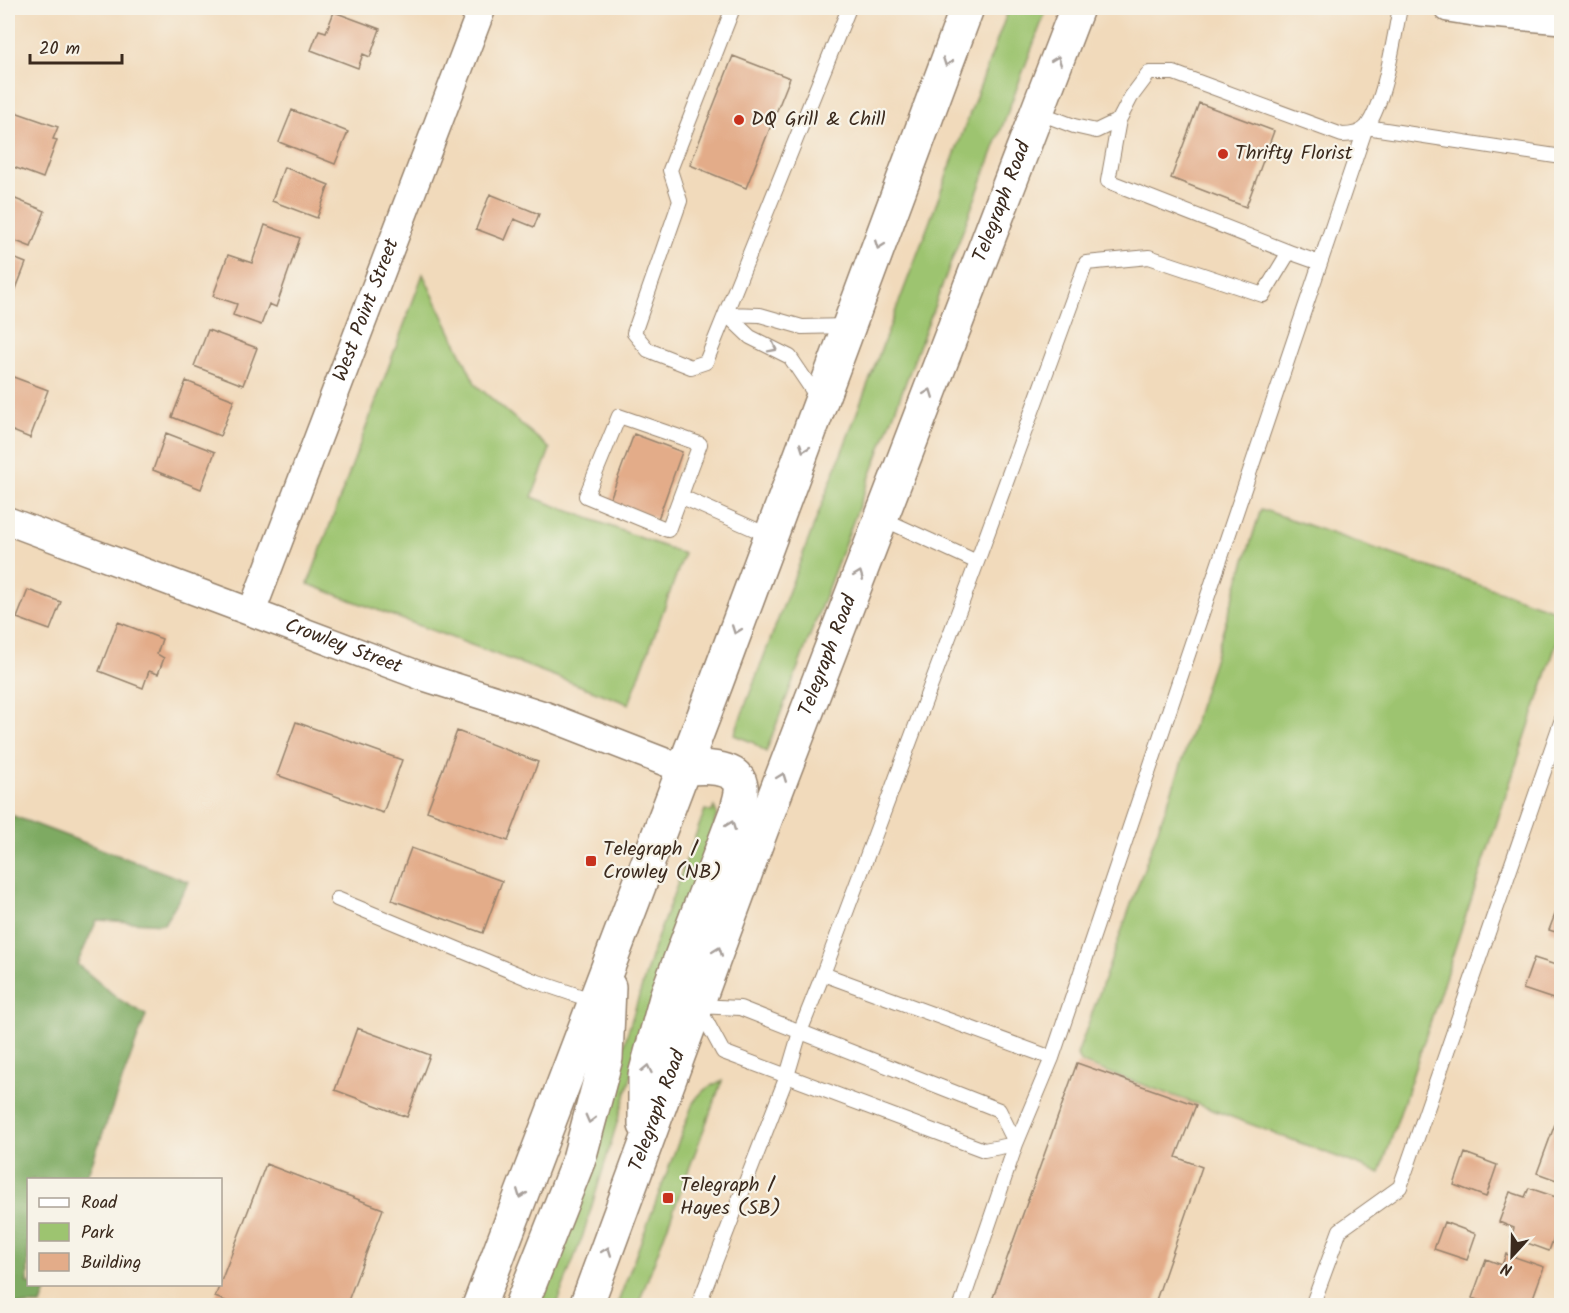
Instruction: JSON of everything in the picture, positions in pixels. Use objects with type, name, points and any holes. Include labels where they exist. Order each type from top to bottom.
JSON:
[{"type":"main road","points":[[479,1305],[771,536],[967,8]]},
{"type":"main road","name":"Telegraph Road","points":[[586,1305],[761,831],[1077,8]]},
{"type":"main road","points":[[645,1148],[645,1075],[667,994],[738,809],[742,788],[739,778],[731,773],[709,766],[683,769]]},
{"type":"main road","points":[[521,1305],[579,1159],[606,1058],[611,958]]},
{"type":"street","name":"West Point Street","points":[[252,611],[482,8]]},
{"type":"street","points":[[1448,8],[1562,20]]},
{"type":"street","name":"Crowley Street","points":[[8,520],[424,677],[544,715],[683,769]]},
{"type":"lane","points":[[733,8],[670,170],[680,201],[634,333],[648,351],[691,367],[706,362],[849,8]]},
{"type":"lane","points":[[961,1305],[1016,1144],[1052,1058],[1366,127],[1376,107],[1391,57],[1400,8]]},
{"type":"lane","points":[[1320,263],[1108,182],[1119,120],[1131,97],[1149,73],[1174,73],[1342,135],[1354,135],[1366,127],[1562,157]]},
{"type":"lane","points":[[1037,112],[1074,126],[1096,130],[1119,120]]},
{"type":"lane","points":[[698,1305],[787,1076],[800,1032],[977,562],[1086,262],[1149,257],[1263,295],[1289,252]]},
{"type":"lane","points":[[726,314],[760,315],[802,327],[849,326]]},
{"type":"lane","points":[[726,314],[750,337],[790,357],[820,403]]},
{"type":"lane","points":[[619,416],[700,444],[682,497],[668,530],[586,496],[619,416]]},
{"type":"lane","points":[[682,497],[771,536]]},
{"type":"lane","points":[[881,518],[977,562]]},
{"type":"lane","points":[[1312,1305],[1340,1230],[1400,1187],[1562,720]]},
{"type":"lane","points":[[337,899],[532,980],[594,1001]]},
{"type":"lane","points":[[823,974],[1052,1058]]},
{"type":"lane","points":[[698,1006],[740,1008],[999,1110],[1016,1144]]},
{"type":"lane","points":[[698,1006],[723,1052],[984,1150],[1016,1144]]},
{"type":"green space","points":[[1009,8],[1047,8],[766,752],[752,742],[734,735]]},
{"type":"green space","points":[[423,274],[476,385],[550,449],[532,497],[684,554],[629,704],[308,584]]},
{"type":"green space","points":[[1261,509],[1551,609],[1561,618],[1561,630],[1380,1173],[1082,1063],[1077,1055],[1180,768]]},
{"type":"green space","points":[[714,807],[717,814],[714,824],[720,826],[658,988],[583,1235],[556,1305],[534,1306],[586,1168],[655,944],[705,810],[712,812]]},
{"type":"green space","points":[[8,814],[189,882],[164,924],[97,920],[77,964],[120,1000],[146,1015],[86,1178],[27,1178],[27,1286],[48,1286],[41,1305],[8,1305]]},
{"type":"green space","points":[[722,1081],[638,1305],[617,1305],[693,1103],[706,1089]]},
{"type":"building","points":[[334,12],[380,29],[370,57],[363,54],[358,68],[311,50],[319,30],[326,32]]},
{"type":"building","points":[[733,56],[790,78],[746,188],[690,165]]},
{"type":"building","name":"Thrifty Florist","points":[[1199,103],[1274,131],[1246,207],[1171,178]]},
{"type":"building","points":[[292,110],[348,132],[335,164],[279,142]]},
{"type":"building","points":[[15,112],[58,127],[53,139],[57,140],[43,178],[8,165],[8,133]]},
{"type":"building","points":[[284,167],[329,185],[317,218],[272,201]]},
{"type":"building","points":[[490,194],[539,214],[534,227],[514,219],[505,240],[476,229]]},
{"type":"building","points":[[8,196],[45,211],[31,247],[8,238]]},
{"type":"building","points":[[265,225],[300,238],[276,307],[269,304],[261,325],[233,315],[237,304],[213,296],[228,255],[252,263]]},
{"type":"building","points":[[8,256],[26,263],[12,299],[8,298]]},
{"type":"building","points":[[208,330],[257,348],[243,385],[194,366]]},
{"type":"building","points":[[8,375],[48,390],[30,438],[8,429]]},
{"type":"building","points":[[186,381],[234,400],[220,436],[172,417]]},
{"type":"building","points":[[166,433],[215,452],[201,489],[153,470]]},
{"type":"building","points":[[634,434],[682,452],[658,519],[609,502]]},
{"type":"building","points":[[28,590],[61,602],[50,630],[17,618]]},
{"type":"building","points":[[118,622],[162,639],[157,654],[164,658],[158,674],[149,671],[143,688],[99,671]]},
{"type":"building","points":[[296,722],[402,760],[383,813],[277,775]]},
{"type":"building","points":[[457,731],[538,762],[508,841],[427,811]]},
{"type":"building","points":[[411,848],[502,881],[483,933],[392,900]]},
{"type":"building","points":[[1562,896],[1562,934],[1549,930]]},
{"type":"building","points":[[1534,958],[1562,967],[1562,984],[1556,1000],[1523,989]]},
{"type":"building","points":[[357,1028],[430,1055],[407,1117],[335,1090]]},
{"type":"building","points":[[1077,1063],[1196,1105],[1176,1157],[1202,1167],[1154,1306],[990,1306]]},
{"type":"building","points":[[1555,1124],[1562,1127],[1562,1182],[1537,1173]]},
{"type":"building","points":[[1465,1153],[1497,1165],[1486,1197],[1454,1185]]},
{"type":"building","points":[[266,1164],[383,1209],[346,1306],[238,1306],[215,1297],[219,1286],[222,1286],[222,1279]]},
{"type":"building","points":[[1529,1188],[1562,1199],[1562,1231],[1557,1229],[1549,1251],[1511,1237],[1514,1228],[1499,1222],[1510,1192],[1525,1197]]},
{"type":"building","points":[[1444,1222],[1476,1234],[1467,1260],[1434,1249]]},
{"type":"building","points":[[1506,1254],[1544,1267],[1530,1306],[1494,1306],[1472,1298],[1486,1259],[1502,1265]]},
{"type":"place","name":"DQ Grill & Chill","points":[[739,120]]},
{"type":"place","name":"Thrifty Florist","points":[[1223,154]]},
{"type":"place","name":"Telegraph / Crowley (NB)","points":[[591,861]]},
{"type":"place","name":"Telegraph / Hayes (SB)","points":[[668,1198]]}]
